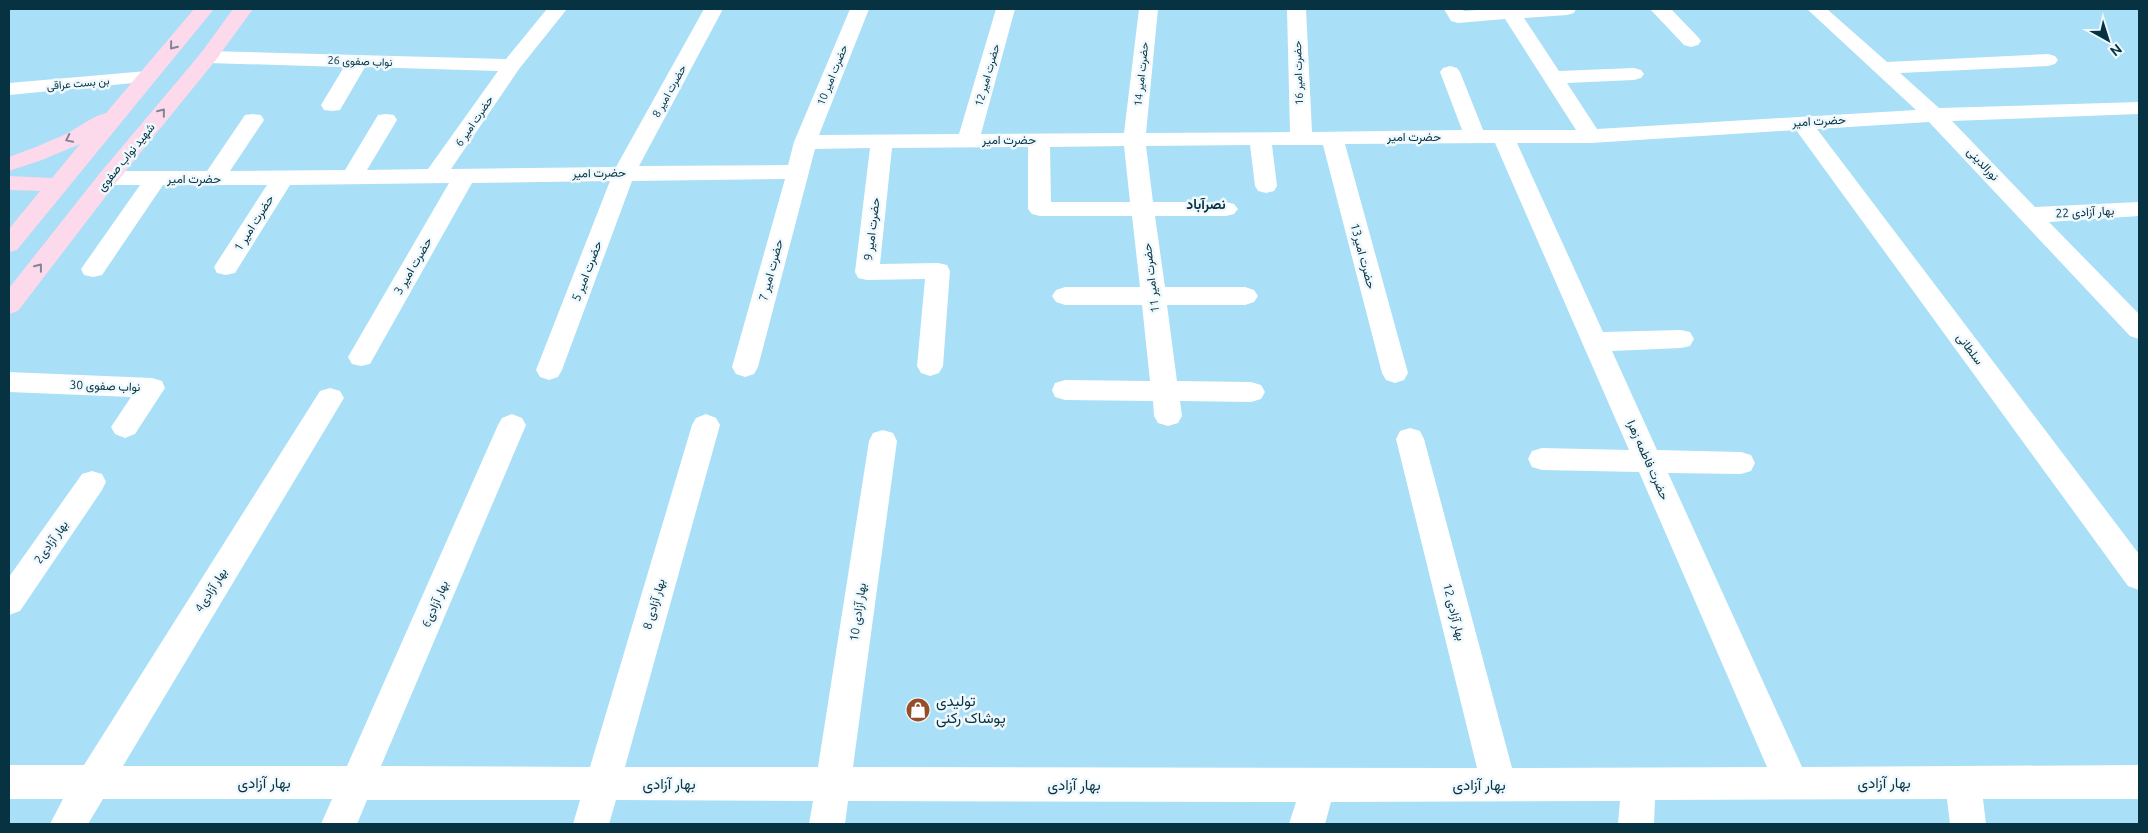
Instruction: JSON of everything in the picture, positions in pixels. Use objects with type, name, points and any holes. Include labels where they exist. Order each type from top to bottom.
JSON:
[{"type":"main road","points":[[9,244],[204,9]]},
{"type":"main road","name":"شهید نواب صفوی","points":[[9,305],[108,178],[208,56],[243,9]]},
{"type":"main road","points":[[9,164],[60,144],[98,125],[125,104]]},
{"type":"main road","points":[[9,183],[59,185]]},
{"type":"street","name":"حضرت امیر 6","points":[[436,176],[512,65],[556,9]]},
{"type":"street","name":"حضرت امیر 8","points":[[624,172],[713,9]]},
{"type":"street","name":"حضرت امیر 10","points":[[805,142],[859,9]]},
{"type":"street","name":"حضرت امیر 12","points":[[968,140],[1005,9]]},
{"type":"street","name":"حضرت امیر 14","points":[[1134,139],[1148,9]]},
{"type":"street","name":"حضرت امیر 16","points":[[1296,9],[1301,138]]},
{"type":"street","points":[[1454,9],[1458,17],[1567,9]]},
{"type":"street","points":[[1660,9],[1691,40]]},
{"type":"street","name":"نورالدینی","points":[[1816,9],[1934,115],[2031,215],[2130,311],[2139,330]]},
{"type":"street","points":[[1523,11],[1553,78],[1591,136]]},
{"type":"street","name":"نواب صفوی 26","points":[[208,56],[512,65]]},
{"type":"street","points":[[1882,68],[2048,60]]},
{"type":"street","points":[[332,105],[358,61]]},
{"type":"street","points":[[1450,72],[1475,137]]},
{"type":"street","points":[[1553,78],[1634,74]]},
{"type":"street","name":"بن بست عراقی","points":[[9,89],[147,77]]},
{"type":"street","name":"حضرت امیر","points":[[805,142],[1591,136],[1934,115],[2139,108]]},
{"type":"street","points":[[213,179],[253,120]]},
{"type":"street","points":[[352,177],[386,120]]},
{"type":"street","name":"سلطانی","points":[[1801,122],[2139,577]]},
{"type":"street","name":"حضرت فاطمه زهرا","points":[[1503,137],[1792,783]]},
{"type":"street","name":"حضرت امیر13","points":[[1332,138],[1395,373]]},
{"type":"street","name":"حضرت امیر 11","points":[[1134,139],[1166,404]]},
{"type":"street","points":[[1260,139],[1266,186]]},
{"type":"street","points":[[1040,140],[1040,209],[1226,209]]},
{"type":"street","name":"حضرت امیر 9","points":[[882,141],[867,272],[938,271],[930,366]]},
{"type":"street","points":[[798,172],[805,142]]},
{"type":"street","name":"حضرت امیر","points":[[108,178],[213,179],[624,172],[798,172]]},
{"type":"street","name":"حضرت امیر 5","points":[[549,370],[624,172]]},
{"type":"street","name":"حضرت امیر 7","points":[[744,367],[798,172]]},
{"type":"street","name":"حضرت امیر 3","points":[[362,357],[465,176]]},
{"type":"street","points":[[93,269],[156,178]]},
{"type":"street","name":"حضرت امیر 1","points":[[226,267],[282,178]]},
{"type":"street","name":"بهار آزادی 22","points":[[2031,215],[2139,209]]},
{"type":"street","points":[[1065,296],[1245,296]]},
{"type":"street","points":[[1595,342],[1681,339]]},
{"type":"street","name":"نواب صفوی 30","points":[[9,382],[152,388],[125,427]]},
{"type":"street","points":[[1065,390],[1166,404],[1251,392]]},
{"type":"street","name":"بهار آزادی4","points":[[68,824],[92,782],[330,398]]},
{"type":"street","name":"بهار آزادی6","points":[[338,824],[358,783],[512,425]]},
{"type":"street","name":"بهار آزادی 8","points":[[591,824],[706,425]]},
{"type":"street","name":"بهار آزادی 12","points":[[1410,439],[1499,785]]},
{"type":"street","name":"بهار آزادی 10","points":[[828,824],[883,441]]},
{"type":"street","points":[[1542,459],[1741,463]]},
{"type":"street","name":"بهار آزادی2","points":[[9,602],[92,482]]},
{"type":"street","name":"بهار آزادی","points":[[9,782],[1318,785],[2139,782]]},
{"type":"street","points":[[1963,783],[1968,824]]},
{"type":"street","points":[[1636,824],[1638,784]]},
{"type":"street","points":[[1307,824],[1318,785]]},
{"type":"place","name":"تولیدی پوشاک رکنی","points":[[918,710]]},
{"type":"district","name":"نصرآباد","points":[[1206,204]]}]
